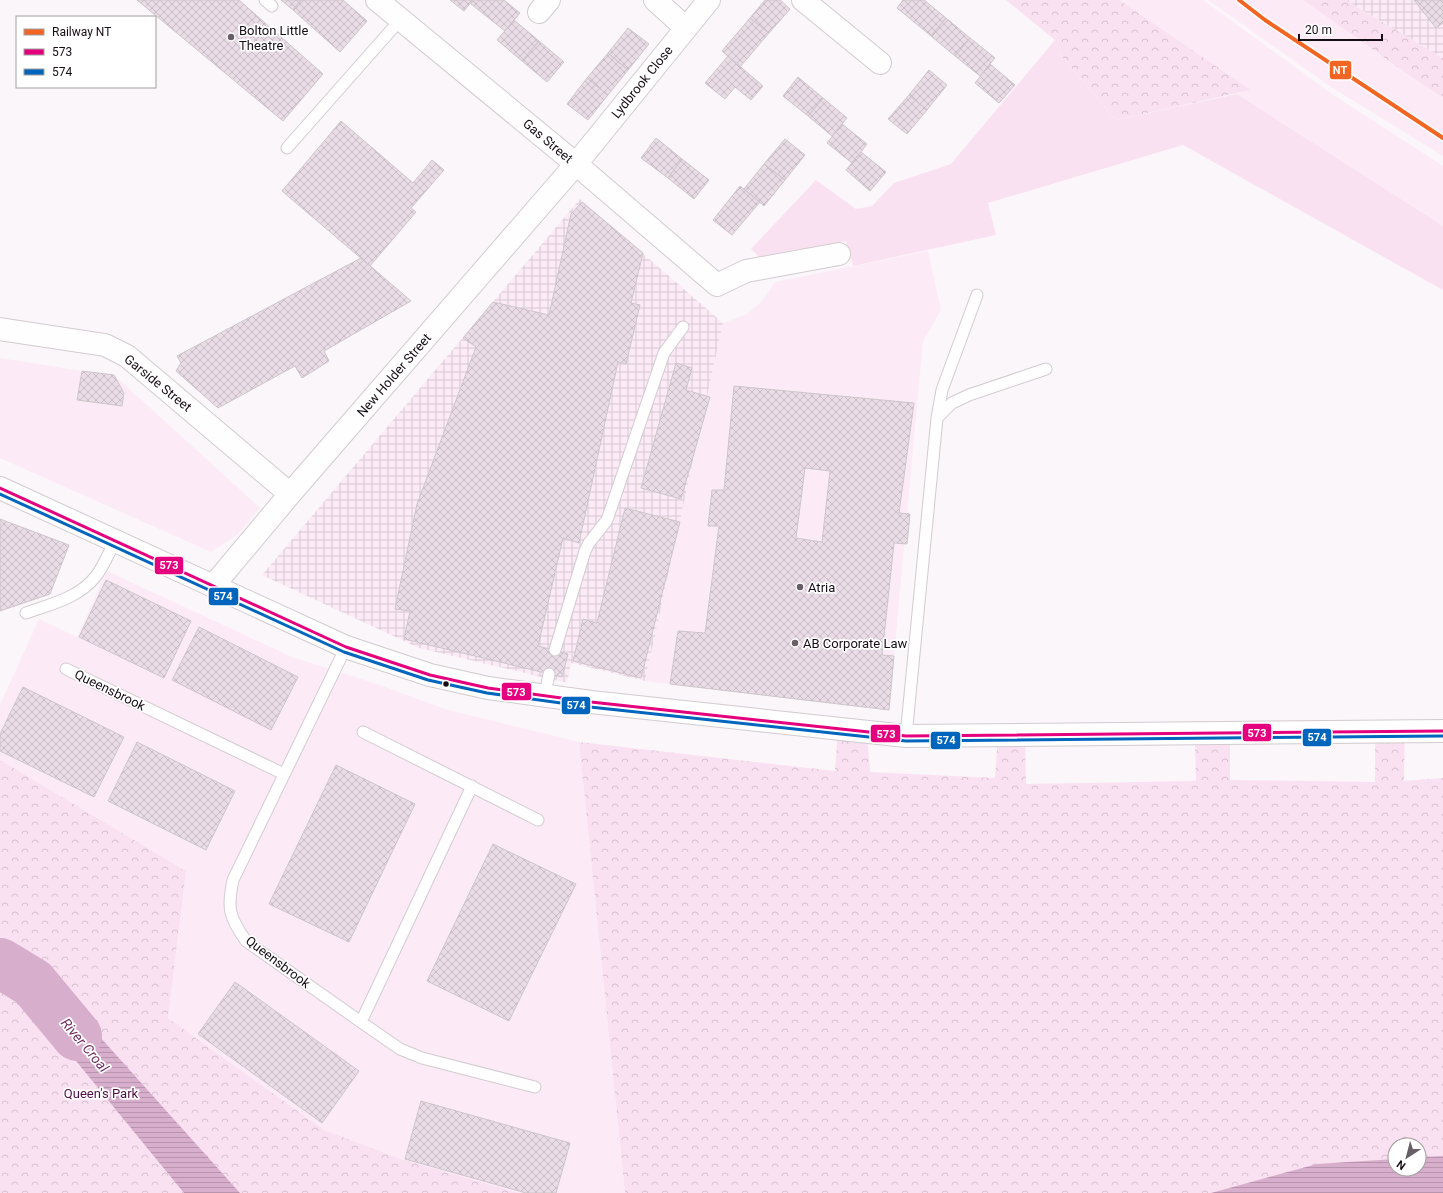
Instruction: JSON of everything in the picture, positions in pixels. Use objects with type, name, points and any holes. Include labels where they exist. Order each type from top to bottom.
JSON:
[{"type":"street","name":"Gas Street","points":[[377,0],[576,164],[717,285],[746,271],[839,254]]},
{"type":"street","points":[[655,0],[686,28]]},
{"type":"street","name":"Lydbrook Close","points":[[576,164],[709,0]]},
{"type":"street","points":[[803,0],[880,63]]},
{"type":"street","name":"New Holder Street","points":[[213,586],[290,494],[576,164]]},
{"type":"street","name":"Garside Street","points":[[0,329],[106,345],[127,356],[290,494]]},
{"type":"street","points":[[0,488],[346,647],[430,675],[488,688],[591,702],[906,736],[1443,731]]},
{"type":"lane","points":[[287,148],[400,20]]},
{"type":"lane","points":[[906,736],[937,418],[942,390],[977,295]]},
{"type":"lane","points":[[555,650],[585,551],[589,543],[608,520],[664,353],[683,327]]},
{"type":"lane","points":[[937,418],[952,403],[969,395],[1046,369]]},
{"type":"lane","points":[[26,613],[72,596],[84,588],[96,575],[115,541]]},
{"type":"lane","name":"Queensbrook","points":[[346,647],[233,880],[230,895],[230,913],[236,926],[246,941],[400,1049],[422,1058],[535,1087]]},
{"type":"lane","name":"Queensbrook","points":[[66,669],[284,774]]},
{"type":"lane","points":[[545,695],[549,674]]},
{"type":"lane","points":[[362,732],[538,820]]},
{"type":"lane","points":[[361,1022],[472,786]]},
{"type":"shaded area","points":[[1119,0],[1203,0],[1332,94],[1443,166],[1443,226],[1237,94],[1250,90]]},
{"type":"shaded area","points":[[1208,0],[1303,0],[1443,98],[1443,156],[1331,87]]},
{"type":"shaded area","points":[[1345,0],[1443,0],[1443,58]]},
{"type":"shaded area","points":[[580,199],[723,323],[645,681],[571,663],[567,683],[419,648],[262,575]]},
{"type":"shaded area","points":[[928,251],[941,310],[923,341],[889,710],[645,681],[723,323],[747,314],[763,300],[775,282]]},
{"type":"shaded area","points":[[0,358],[114,375],[260,508],[237,535],[211,552],[0,458]]},
{"type":"shaded area","points":[[107,571],[292,657],[380,685],[445,709],[579,742],[625,1193],[519,1193],[398,1158],[324,1130],[168,1018],[186,871],[0,760],[0,705],[39,619],[77,637]]},
{"type":"green space","points":[[1006,0],[1119,0],[1251,90],[1116,120],[1059,53],[1055,40]]},
{"type":"green space","points":[[1303,0],[1345,0],[1443,58],[1443,98],[1403,71]]},
{"type":"green space","points":[[1055,40],[1059,53],[1116,120],[1237,94],[1443,226],[1443,290],[1183,145],[988,203],[996,235],[853,266],[846,241],[759,257],[751,249],[816,180],[856,209],[872,206],[894,183],[951,164]]},
{"type":"green space","points":[[838,729],[867,732],[870,772],[995,778],[998,735],[1025,735],[1026,784],[1196,781],[1195,740],[1230,741],[1230,780],[1375,782],[1375,731],[1405,731],[1404,781],[1443,778],[1443,1193],[625,1193],[579,742],[835,771]]},
{"type":"green space","name":"Queen's Park","points":[[0,760],[186,871],[168,1018],[324,1130],[398,1158],[519,1193],[0,1193]]},
{"type":"water","points":[[48,979],[240,1193],[184,1193],[45,1023],[33,983]]},
{"type":"water","points":[[1443,1156],[1443,1193],[1211,1193],[1317,1164],[1387,1160],[1387,1177],[1427,1177],[1427,1157]]},
{"type":"building","name":"Bolton Little Theatre","points":[[137,0],[239,0],[323,74],[283,121]]},
{"type":"building","points":[[281,0],[301,0],[293,10]]},
{"type":"building","points":[[301,0],[343,0],[367,21],[340,52],[293,10]]},
{"type":"building","points":[[450,0],[473,0],[464,11]]},
{"type":"building","points":[[473,0],[504,0],[520,13],[505,31],[471,4]]},
{"type":"building","points":[[765,0],[780,0],[790,9],[769,33],[750,18]]},
{"type":"building","points":[[903,0],[924,0],[946,18],[931,36],[897,8]]},
{"type":"building","points":[[1414,0],[1443,0],[1443,23],[1436,28]]},
{"type":"building","points":[[750,18],[769,33],[740,67],[722,51]]},
{"type":"building","points":[[946,18],[970,38],[955,56],[931,36]]},
{"type":"building","points":[[514,20],[539,41],[522,61],[497,40]]},
{"type":"building","points":[[628,28],[649,44],[628,70],[608,53]]},
{"type":"building","points":[[970,38],[995,58],[980,76],[955,56]]},
{"type":"building","points":[[539,41],[564,62],[547,82],[522,61]]},
{"type":"building","points":[[608,53],[628,70],[608,95],[587,78]]},
{"type":"building","points":[[728,56],[763,86],[751,100],[735,87],[725,99],[705,83]]},
{"type":"building","points":[[990,64],[1015,85],[999,103],[975,83]]},
{"type":"building","points":[[929,70],[947,85],[927,110],[909,95]]},
{"type":"building","points":[[798,77],[823,98],[808,116],[783,96]]},
{"type":"building","points":[[587,78],[608,95],[588,120],[567,104]]},
{"type":"building","points":[[909,95],[927,110],[907,134],[888,119]]},
{"type":"building","points":[[823,98],[847,118],[832,136],[808,116]]},
{"type":"building","points":[[341,121],[413,183],[432,160],[444,170],[411,208],[416,212],[370,266],[282,191]]},
{"type":"building","points":[[842,124],[867,144],[852,163],[827,143]]},
{"type":"building","points":[[656,138],[682,159],[668,178],[641,158]]},
{"type":"building","points":[[785,139],[805,155],[785,180],[764,164]]},
{"type":"building","points":[[861,152],[886,172],[870,191],[846,170]]},
{"type":"building","points":[[682,159],[709,180],[694,199],[668,178]]},
{"type":"building","points":[[764,164],[785,180],[764,206],[744,189]]},
{"type":"building","points":[[740,186],[760,202],[732,235],[713,220]]},
{"type":"building","points":[[582,202],[643,253],[631,303],[640,305],[626,364],[618,362],[579,543],[563,538],[538,646],[568,654],[562,677],[404,639],[410,611],[395,609],[417,504],[476,347],[463,338],[493,302],[549,315],[571,214]]},
{"type":"building","points":[[361,258],[411,301],[324,351],[329,361],[302,378],[295,366],[218,408],[176,371],[181,363],[177,356]]},
{"type":"building","points":[[676,363],[692,368],[686,390],[710,397],[681,499],[641,488]]},
{"type":"building","points":[[82,371],[114,375],[124,393],[122,406],[77,400]]},
{"type":"building","name":"Atria","points":[[734,386],[914,403],[899,513],[910,514],[907,544],[894,543],[882,655],[894,656],[889,710],[670,684],[678,631],[705,633],[719,526],[708,526],[712,490],[724,490]],"holes":[[[805,468],[830,471],[822,542],[796,538]]]},
{"type":"building","points":[[625,508],[680,522],[641,678],[573,661],[583,619],[597,623]]},
{"type":"building","points":[[0,519],[69,545],[50,594],[0,611]]},
{"type":"building","points":[[106,580],[191,621],[164,678],[79,637]]},
{"type":"building","points":[[199,627],[298,677],[271,730],[172,680]]},
{"type":"building","points":[[23,687],[124,737],[94,797],[0,751],[0,734]]},
{"type":"building","points":[[137,742],[235,791],[206,850],[108,801]]},
{"type":"building","points":[[336,765],[415,804],[349,942],[269,904]]},
{"type":"building","points":[[493,844],[576,884],[509,1021],[427,981]]},
{"type":"building","points":[[235,982],[359,1071],[322,1123],[198,1034]]},
{"type":"building","points":[[421,1101],[570,1143],[556,1193],[526,1193],[405,1159]]},
{"type":"waterway","name":"River Croal","points":[[0,963],[33,983],[77,1036]]},
{"type":"rail line","name":"NT","points":[[1239,0],[1265,20],[1443,138]]},
{"type":"transit line","name":"573","points":[[0,488],[346,647],[430,675],[488,688],[591,702],[906,736],[1443,731]]},
{"type":"transit line","name":"574","points":[[0,494],[344,652],[428,680],[487,693],[590,707],[906,741],[1443,736]]},
{"type":"place","name":"Bolton Little Theatre","points":[[231,37]]},
{"type":"place","name":"Atria","points":[[800,587]]},
{"type":"place","name":"AB Corporate Law","points":[[795,643]]}]
